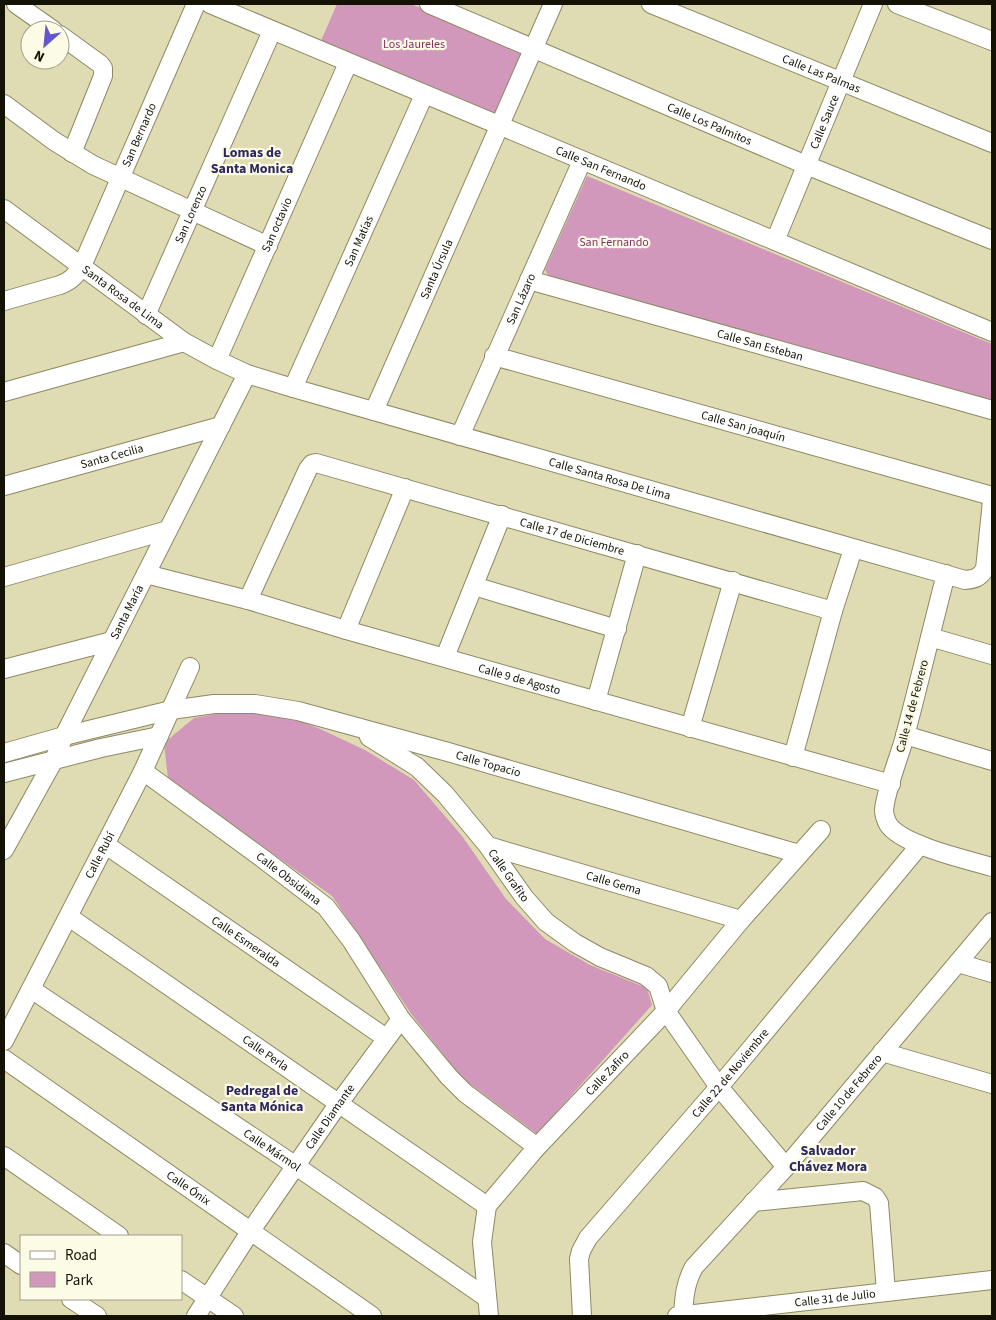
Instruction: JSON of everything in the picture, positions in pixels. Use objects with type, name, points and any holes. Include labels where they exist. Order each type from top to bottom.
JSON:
[{"type":"street","points":[[16,4],[39,20]]},
{"type":"street","name":"San Bernardo","points":[[82,266],[196,4]]},
{"type":"street","name":"Calle San Fernando","points":[[210,4],[992,332]]},
{"type":"street","name":"Calle Los Palmitos","points":[[429,4],[806,165],[992,240]]},
{"type":"street","name":"Santa Úrsula","points":[[374,412],[553,4]]},
{"type":"street","name":"Calle Las Palmas","points":[[651,4],[992,144]]},
{"type":"street","name":"Calle Sauce","points":[[775,241],[873,4]]},
{"type":"street","points":[[897,4],[992,41]]},
{"type":"street","name":"San Lorenzo","points":[[146,315],[272,31]]},
{"type":"street","points":[[70,42],[103,68],[103,76],[72,154]]},
{"type":"street","name":"San octavio","points":[[217,360],[348,63]]},
{"type":"street","name":"San Matías","points":[[294,388],[424,94]]},
{"type":"street","points":[[4,104],[72,154],[192,212],[268,246]]},
{"type":"street","name":"San Lázaro","points":[[460,436],[582,161]]},
{"type":"street","name":"Santa Rosa de Lima","points":[[4,210],[184,342],[247,374]]},
{"type":"street","points":[[4,301],[68,282],[82,266]]},
{"type":"street","name":"Calle San Esteban","points":[[528,280],[992,410]]},
{"type":"street","points":[[4,392],[184,342]]},
{"type":"street","name":"Calle San joaquín","points":[[494,356],[992,496]]},
{"type":"street","name":"Calle Santa Rosa De Lima","points":[[247,374],[374,412],[965,580],[975,579],[985,569],[992,501]]},
{"type":"street","name":"Santa María","points":[[4,850],[54,760],[64,736],[247,374]]},
{"type":"street","name":"Santa Cecilia","points":[[4,486],[220,426]]},
{"type":"street","name":"Calle 17 de Diciembre","points":[[248,600],[308,469],[312,464],[316,463],[833,611]]},
{"type":"street","points":[[346,630],[405,488]]},
{"type":"street","points":[[445,657],[502,515]]},
{"type":"street","points":[[4,577],[168,530]]},
{"type":"street","points":[[793,757],[833,611],[853,549]]},
{"type":"street","points":[[596,701],[638,554]]},
{"type":"street","name":"Calle 9 de Agosto","points":[[146,574],[248,600],[346,630],[891,784]]},
{"type":"street","name":"Calle 14 de Febrero","points":[[920,845],[898,834],[889,826],[884,810],[946,574]]},
{"type":"street","points":[[690,728],[733,581]]},
{"type":"street","points":[[474,586],[617,628]]},
{"type":"street","points":[[930,637],[992,655]]},
{"type":"street","points":[[4,669],[112,641]]},
{"type":"street","name":"Calle Rubí","points":[[4,1041],[106,845],[190,667]]},
{"type":"street","name":"Calle Topacio","points":[[4,754],[64,736],[171,710],[214,704],[255,704],[298,712],[448,752],[799,854]]},
{"type":"street","name":"Calle Grafito","points":[[354,727],[416,767],[445,794],[488,846],[524,897],[546,922],[575,944],[654,981],[662,992],[666,1011],[719,1086],[786,1167]]},
{"type":"street","points":[[905,735],[992,761]]},
{"type":"street","points":[[4,772],[159,736]]},
{"type":"street","name":"Calle Obsidiana","points":[[142,771],[326,907],[351,940],[400,1019],[449,1077],[465,1093],[536,1147]]},
{"type":"street","name":"Calle Zafiro","points":[[487,1206],[536,1147],[666,1011],[741,920],[821,830]]},
{"type":"street","name":"Calle Esmeralda","points":[[106,845],[386,1038]]},
{"type":"street","points":[[920,845],[992,867]]},
{"type":"street","name":"Calle 22 de Noviembre","points":[[582,1316],[579,1259],[584,1244],[920,845]]},
{"type":"street","name":"Calle Gema","points":[[488,846],[741,920]]},
{"type":"street","name":"Calle Perla","points":[[69,917],[487,1206]]},
{"type":"street","name":"Calle 10 de Febrero","points":[[683,1316],[685,1288],[694,1267],[786,1167],[992,922]]},
{"type":"street","points":[[958,963],[992,973]]},
{"type":"street","name":"Calle Mármol","points":[[31,989],[296,1166],[487,1298]]},
{"type":"street","name":"Calle Diamante","points":[[196,1316],[250,1232],[339,1103],[400,1019]]},
{"type":"street","points":[[882,1052],[992,1084]]},
{"type":"street","name":"Calle Ónix","points":[[4,1059],[372,1316]]},
{"type":"street","points":[[4,1156],[118,1235]]},
{"type":"street","points":[[753,1202],[864,1191],[876,1197],[879,1204],[886,1292]]},
{"type":"street","points":[[487,1206],[482,1242],[489,1316]]},
{"type":"street","points":[[4,1253],[20,1264]]},
{"type":"street","name":"Calle 31 de Julio","points":[[677,1316],[992,1280]]},
{"type":"street","points":[[182,1281],[234,1316]]},
{"type":"street","points":[[73,1300],[97,1316]]},
{"type":"green space","name":"Los Jaureles","points":[[337,4],[411,4],[522,51],[495,117],[320,43]]},
{"type":"green space","name":"San Fernando","points":[[587,176],[992,344],[992,402],[549,277],[545,270]]},
{"type":"green space","points":[[226,712],[284,715],[318,728],[365,750],[414,780],[462,836],[506,899],[545,939],[590,965],[647,988],[652,1005],[537,1134],[462,1078],[412,1015],[332,896],[168,779],[164,743],[194,718]]},
{"type":"district","name":"Lomas de Santa Monica","points":[[252,160]]},
{"type":"district","name":"Pedregal de Santa Mónica","points":[[262,1098]]},
{"type":"district","name":"Salvador Chávez Mora","points":[[828,1158]]}]
